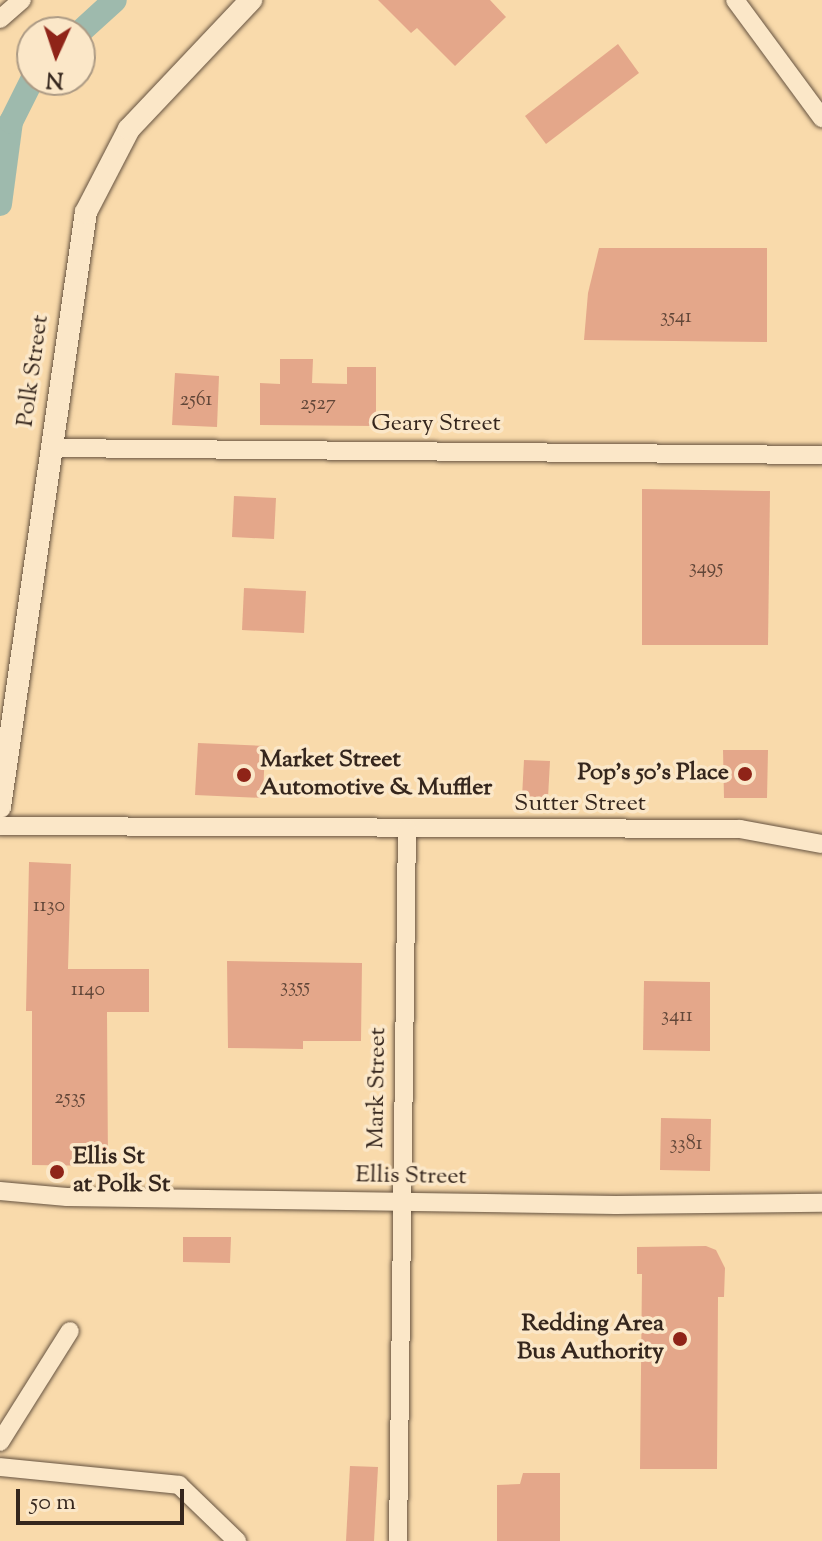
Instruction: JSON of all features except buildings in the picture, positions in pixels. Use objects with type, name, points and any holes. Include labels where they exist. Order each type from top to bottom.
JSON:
[{"type":"street","points":[[0,19],[22,0]]},
{"type":"street","name":"Polk Street","points":[[0,807],[79,239],[96,184],[129,129],[251,0]]},
{"type":"street","points":[[735,0],[822,118]]},
{"type":"street","name":"Geary Street","points":[[50,448],[822,455]]},
{"type":"street","name":"Sutter Street","points":[[0,826],[740,829],[822,844]]},
{"type":"street","name":"Mark Street","points":[[398,1541],[407,829]]},
{"type":"street","name":"Ellis Street","points":[[0,1191],[67,1197],[822,1203]]},
{"type":"street","points":[[0,1442],[70,1331]]},
{"type":"street","points":[[0,1467],[179,1485],[237,1541]]},
{"type":"waterway","points":[[96,17],[115,0]]},
{"type":"waterway","points":[[0,204],[11,122],[24,96]]},
{"type":"place","name":"Pop's 50's Place","points":[[745,774]]},
{"type":"place","name":"Market Street Automotive & Muffler","points":[[244,775]]},
{"type":"place","name":"Ellis St at Polk St","points":[[57,1172]]},
{"type":"place","name":"Redding Area Bus Authority","points":[[680,1339]]}]
